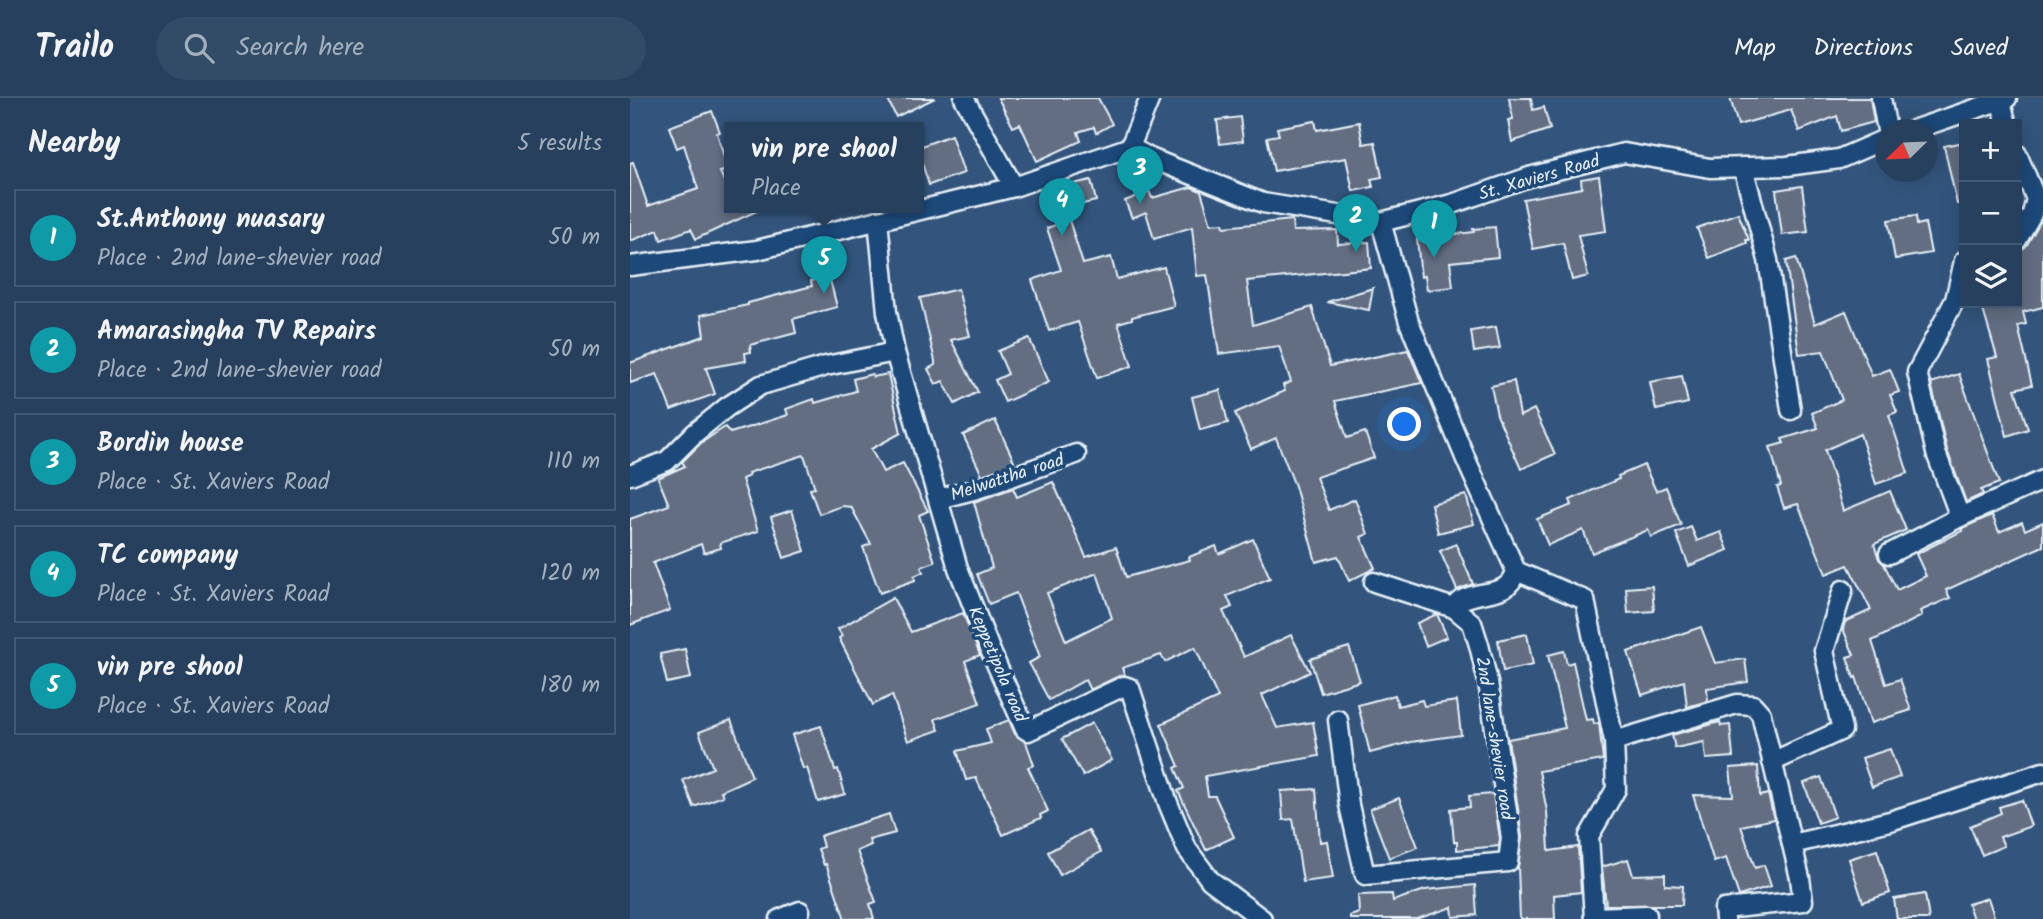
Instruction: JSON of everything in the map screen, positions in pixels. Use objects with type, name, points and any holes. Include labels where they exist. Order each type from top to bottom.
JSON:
[{"type":"street","points":[[964,98],[1014,187]]},
{"type":"street","points":[[924,209],[1014,187],[1130,147],[1150,98]]},
{"type":"street","points":[[1881,98],[1885,119]]},
{"type":"street","points":[[1938,121],[2003,99],[2006,119]]},
{"type":"street","name":"St. Xaviers Road","points":[[1130,147],[1150,158],[1263,203],[1381,222],[1452,204],[1529,177],[1624,153],[1710,168],[1787,166],[1839,159],[1875,143]]},
{"type":"street","points":[[2022,166],[2036,199],[2032,214],[2022,231]]},
{"type":"street","points":[[1743,167],[1768,260],[1791,410]]},
{"type":"street","points":[[630,266],[757,250],[907,213]]},
{"type":"street","name":"Keppetipola road","points":[[878,220],[887,312],[895,352],[958,568],[1025,729],[1028,731],[1124,686],[1130,688],[1186,849],[1210,880],[1262,919]]},
{"type":"street","points":[[1374,582],[1454,608],[1462,599],[1498,591],[1514,580],[1516,571],[1466,462],[1409,322],[1381,222]]},
{"type":"street","points":[[1959,283],[1955,300],[1917,372],[1936,453],[1960,517]]},
{"type":"street","points":[[630,475],[667,461],[727,407],[761,385],[826,366],[895,352]]},
{"type":"street","name":"Melwattha road","points":[[938,499],[977,489],[1076,454]]},
{"type":"street","points":[[1889,554],[1960,517],[2043,481]]},
{"type":"street","points":[[1516,571],[1585,600],[1614,741],[1616,789],[1589,836],[1594,918],[1647,915]]},
{"type":"street","points":[[1772,762],[1842,730],[1824,651],[1843,590]]},
{"type":"street","name":"2nd lane-shevier road","points":[[1338,720],[1349,805],[1365,875],[1508,862],[1511,838],[1488,682],[1472,623],[1454,608]]},
{"type":"street","points":[[1614,741],[1738,704],[1753,705],[1761,715],[1803,901],[1724,909],[1725,919]]},
{"type":"street","points":[[1792,844],[1890,821],[2043,772]]},
{"type":"street","points":[[780,919],[800,911]]},
{"type":"building","points":[[887,98],[935,98],[896,117]]},
{"type":"building","points":[[998,98],[1098,98],[1112,124],[1096,133],[1094,127],[1078,132],[1081,141],[1037,161],[1020,124],[1013,127]]},
{"type":"building","points":[[1509,98],[1531,98],[1533,110],[1544,107],[1550,129],[1512,142],[1508,120],[1513,119]]},
{"type":"building","points":[[1730,98],[1870,98],[1874,122],[1841,131],[1837,116],[1799,131],[1791,110],[1738,125]]},
{"type":"building","points":[[712,111],[720,132],[717,133],[724,157],[724,171],[720,172],[724,181],[724,213],[752,213],[696,239],[691,229],[661,240],[658,230],[630,241],[630,163],[633,162],[648,206],[698,189],[684,145],[677,148],[669,127]]},
{"type":"building","points":[[1240,117],[1243,141],[1220,144],[1217,120]]},
{"type":"building","points":[[1315,121],[1317,130],[1359,122],[1363,144],[1375,142],[1382,177],[1371,179],[1373,187],[1353,191],[1346,158],[1274,171],[1267,137],[1279,135],[1277,128]]},
{"type":"building","points":[[951,135],[964,173],[929,185],[924,170],[924,145]]},
{"type":"building","points":[[1959,143],[1959,204],[1957,204],[1944,146]]},
{"type":"building","points":[[1599,176],[1606,231],[1578,235],[1588,276],[1572,280],[1563,243],[1533,249],[1523,199],[1582,188],[1581,179]]},
{"type":"building","points":[[1091,180],[1096,201],[1065,208],[1060,187]]},
{"type":"building","points":[[1802,186],[1808,232],[1782,235],[1776,190]]},
{"type":"building","points":[[1191,187],[1201,191],[1211,224],[1223,223],[1224,227],[1292,220],[1293,231],[1337,230],[1338,244],[1369,242],[1371,268],[1247,281],[1253,325],[1312,307],[1330,366],[1408,350],[1422,383],[1335,401],[1347,438],[1365,432],[1374,458],[1316,477],[1329,510],[1355,499],[1368,534],[1361,537],[1375,568],[1349,581],[1338,556],[1316,562],[1295,486],[1276,438],[1251,449],[1235,413],[1285,391],[1283,385],[1291,382],[1279,346],[1219,354],[1207,275],[1197,276],[1192,227],[1154,239],[1146,212],[1132,218],[1125,201],[1149,191],[1152,198]]},
{"type":"building","points":[[1738,213],[1749,240],[1709,258],[1697,228]]},
{"type":"building","points":[[1916,216],[1917,225],[1925,223],[1931,253],[1895,259],[1888,220]]},
{"type":"building","points":[[1069,220],[1083,264],[1111,257],[1117,279],[1164,267],[1174,306],[1118,323],[1132,366],[1097,378],[1078,322],[1049,331],[1032,280],[1061,270],[1047,228]]},
{"type":"building","points":[[2040,222],[2043,222],[2043,307],[2023,312],[2026,324],[2018,326],[2032,385],[2015,389],[2028,429],[2007,436],[1988,359],[1997,357],[1982,308],[2022,308],[2022,248]]},
{"type":"building","points":[[1495,227],[1498,257],[1450,262],[1453,287],[1427,290],[1425,276],[1421,277],[1417,239]]},
{"type":"building","points":[[1796,258],[1815,324],[1846,311],[1872,376],[1890,369],[1899,392],[1890,395],[1897,412],[1889,415],[1908,473],[1876,484],[1860,434],[1825,450],[1843,511],[1890,491],[1906,530],[1874,544],[1879,559],[1897,590],[1926,576],[1916,554],[1965,527],[1992,515],[1999,532],[2022,522],[2025,530],[2043,522],[2043,546],[1946,590],[1950,598],[1920,611],[1922,616],[1872,641],[1886,684],[1900,679],[1911,710],[1871,723],[1847,657],[1854,655],[1843,629],[1845,622],[1871,610],[1848,565],[1826,574],[1798,504],[1784,508],[1777,487],[1781,486],[1770,447],[1784,443],[1782,439],[1818,428],[1812,413],[1842,400],[1823,351],[1799,354],[1786,261]]},
{"type":"building","points":[[829,276],[837,307],[793,319],[796,333],[750,345],[751,352],[745,353],[746,361],[706,368],[715,394],[671,410],[657,374],[630,383],[630,363],[704,336],[701,315],[748,305],[812,286],[811,281]]},
{"type":"building","points":[[1373,288],[1369,310],[1327,302]]},
{"type":"building","points":[[958,289],[970,336],[951,340],[978,392],[955,404],[943,381],[936,384],[928,369],[935,365],[935,361],[920,298]]},
{"type":"building","points":[[1496,327],[1500,348],[1474,352],[1471,331]]},
{"type":"building","points":[[1029,338],[1049,382],[1005,402],[995,380],[1008,374],[998,351]]},
{"type":"building","points":[[872,374],[873,377],[888,374],[901,433],[871,449],[883,472],[903,463],[928,511],[919,515],[935,562],[921,567],[923,572],[914,576],[915,580],[880,593],[863,547],[871,544],[851,507],[842,506],[819,514],[810,489],[815,488],[804,455],[748,473],[749,476],[742,479],[758,531],[720,543],[721,548],[704,553],[701,544],[653,563],[670,610],[630,625],[630,519],[669,505],[658,478],[685,466],[682,462],[701,443],[725,427],[730,433],[788,415],[786,409],[814,399],[815,403],[856,391],[853,379]]},
{"type":"building","points":[[1959,374],[1999,483],[1981,490],[1983,494],[1966,502],[1947,450],[1931,383]]},
{"type":"building","points":[[1682,376],[1688,403],[1656,410],[1650,382]]},
{"type":"building","points":[[1514,381],[1520,416],[1534,409],[1555,454],[1521,469],[1497,415],[1491,386]]},
{"type":"building","points":[[1220,390],[1228,423],[1200,430],[1192,397]]},
{"type":"building","points":[[995,420],[1014,461],[1006,467],[982,475],[963,435]]},
{"type":"building","points":[[1644,465],[1656,491],[1666,487],[1681,525],[1651,537],[1648,530],[1592,553],[1583,530],[1548,545],[1537,519],[1572,505],[1570,500]]},
{"type":"building","points":[[1053,482],[1086,557],[1116,547],[1126,577],[1190,560],[1189,557],[1216,546],[1219,554],[1253,539],[1270,578],[1227,596],[1232,607],[1223,611],[1244,657],[1291,635],[1310,672],[1262,695],[1277,728],[1313,722],[1319,756],[1205,776],[1208,796],[1215,796],[1234,837],[1206,850],[1178,791],[1184,788],[1175,768],[1179,766],[1161,724],[1218,698],[1195,647],[1165,662],[1161,655],[1122,668],[1125,675],[1090,690],[1085,680],[1049,700],[1029,663],[1040,657],[1016,593],[989,604],[977,574],[992,568],[974,502],[1013,488],[1017,497]],"holes":[[[1097,573],[1112,618],[1066,641],[1047,593]]]},
{"type":"building","points":[[1466,495],[1474,524],[1438,533],[1431,504]]},
{"type":"building","points":[[792,510],[805,551],[784,558],[771,517]]},
{"type":"building","points":[[1691,527],[1697,541],[1721,532],[1728,550],[1689,566],[1676,533]]},
{"type":"building","points":[[1456,544],[1473,584],[1457,590],[1440,551]]},
{"type":"building","points":[[1652,586],[1654,611],[1628,613],[1626,588]]},
{"type":"building","points":[[893,598],[911,632],[963,613],[980,655],[965,661],[980,703],[935,719],[939,730],[908,741],[892,695],[873,705],[839,638],[842,636],[838,629]]},
{"type":"building","points":[[1437,614],[1447,637],[1426,646],[1417,623]]},
{"type":"building","points":[[1701,627],[1715,663],[1745,659],[1748,682],[1707,688],[1708,701],[1687,707],[1684,681],[1642,695],[1628,652]]},
{"type":"building","points":[[1527,634],[1533,665],[1503,671],[1498,640]]},
{"type":"building","points":[[1349,647],[1360,681],[1321,693],[1310,659]]},
{"type":"building","points":[[685,649],[691,678],[667,683],[660,654]]},
{"type":"building","points":[[1564,651],[1567,664],[1573,662],[1586,720],[1593,719],[1594,724],[1599,723],[1603,760],[1539,771],[1547,811],[1549,851],[1578,847],[1581,892],[1554,895],[1555,919],[1520,919],[1518,867],[1522,837],[1508,739],[1565,728],[1548,655]]},
{"type":"building","points":[[1395,695],[1398,706],[1422,700],[1424,706],[1457,701],[1461,735],[1411,742],[1370,753],[1358,705]]},
{"type":"building","points":[[731,720],[752,777],[721,791],[723,796],[694,807],[683,780],[713,768],[699,732]]},
{"type":"building","points":[[1009,720],[1015,734],[1026,742],[1034,765],[1028,767],[1048,811],[1040,815],[1041,818],[1003,835],[976,778],[966,780],[957,751],[991,743],[986,729]]},
{"type":"building","points":[[1720,722],[1721,726],[1730,725],[1733,757],[1706,759],[1704,742],[1675,748],[1672,735]]},
{"type":"building","points":[[1092,723],[1112,760],[1083,776],[1062,739]]},
{"type":"building","points":[[821,726],[845,794],[818,802],[792,735]]},
{"type":"building","points":[[1890,749],[1900,777],[1872,787],[1862,758]]},
{"type":"building","points":[[1758,766],[1760,796],[1768,794],[1774,819],[1741,826],[1755,868],[1764,865],[1771,886],[1739,896],[1726,858],[1714,862],[1693,795],[1733,796],[1730,768]]},
{"type":"building","points":[[1821,777],[1835,817],[1818,823],[1804,783]]},
{"type":"building","points":[[1316,789],[1320,842],[1327,841],[1333,878],[1303,882],[1293,819],[1283,820],[1281,791]]},
{"type":"building","points":[[1493,794],[1499,846],[1457,850],[1451,809],[1470,807],[1469,796]]},
{"type":"building","points":[[1399,798],[1418,847],[1389,858],[1370,809]]},
{"type":"building","points":[[2022,800],[2031,826],[2000,837],[2004,846],[1982,855],[1970,826],[2001,813],[1999,807]]},
{"type":"building","points":[[889,814],[895,833],[869,840],[871,845],[857,851],[876,902],[870,904],[874,919],[845,919],[818,849],[823,847],[820,836]]},
{"type":"building","points":[[1088,830],[1101,852],[1060,875],[1048,852]]},
{"type":"building","points":[[1877,850],[1890,893],[1863,902],[1849,859]]},
{"type":"building","points":[[1628,859],[1633,875],[1665,874],[1665,885],[1683,886],[1682,905],[1606,905],[1602,867]]},
{"type":"building","points":[[1475,885],[1477,915],[1453,917],[1452,907],[1417,919],[1350,919],[1350,916],[1359,913],[1358,895],[1392,894],[1393,901],[1425,890]]},
{"type":"building","points":[[1925,894],[1929,919],[1897,919],[1894,899]]},
{"type":"building","points":[[1988,898],[1995,919],[1973,919],[1968,904]]},
{"type":"place","name":"Bordin house","points":[[1140,204]]},
{"type":"place","name":"TC company","points":[[1062,236]]},
{"type":"place","name":"Amarasingha TV Repairs","points":[[1356,252]]},
{"type":"place","name":"St.Anthony nuasary","points":[[1434,258]]},
{"type":"place","name":"vin pre shool","points":[[824,294]]}]
